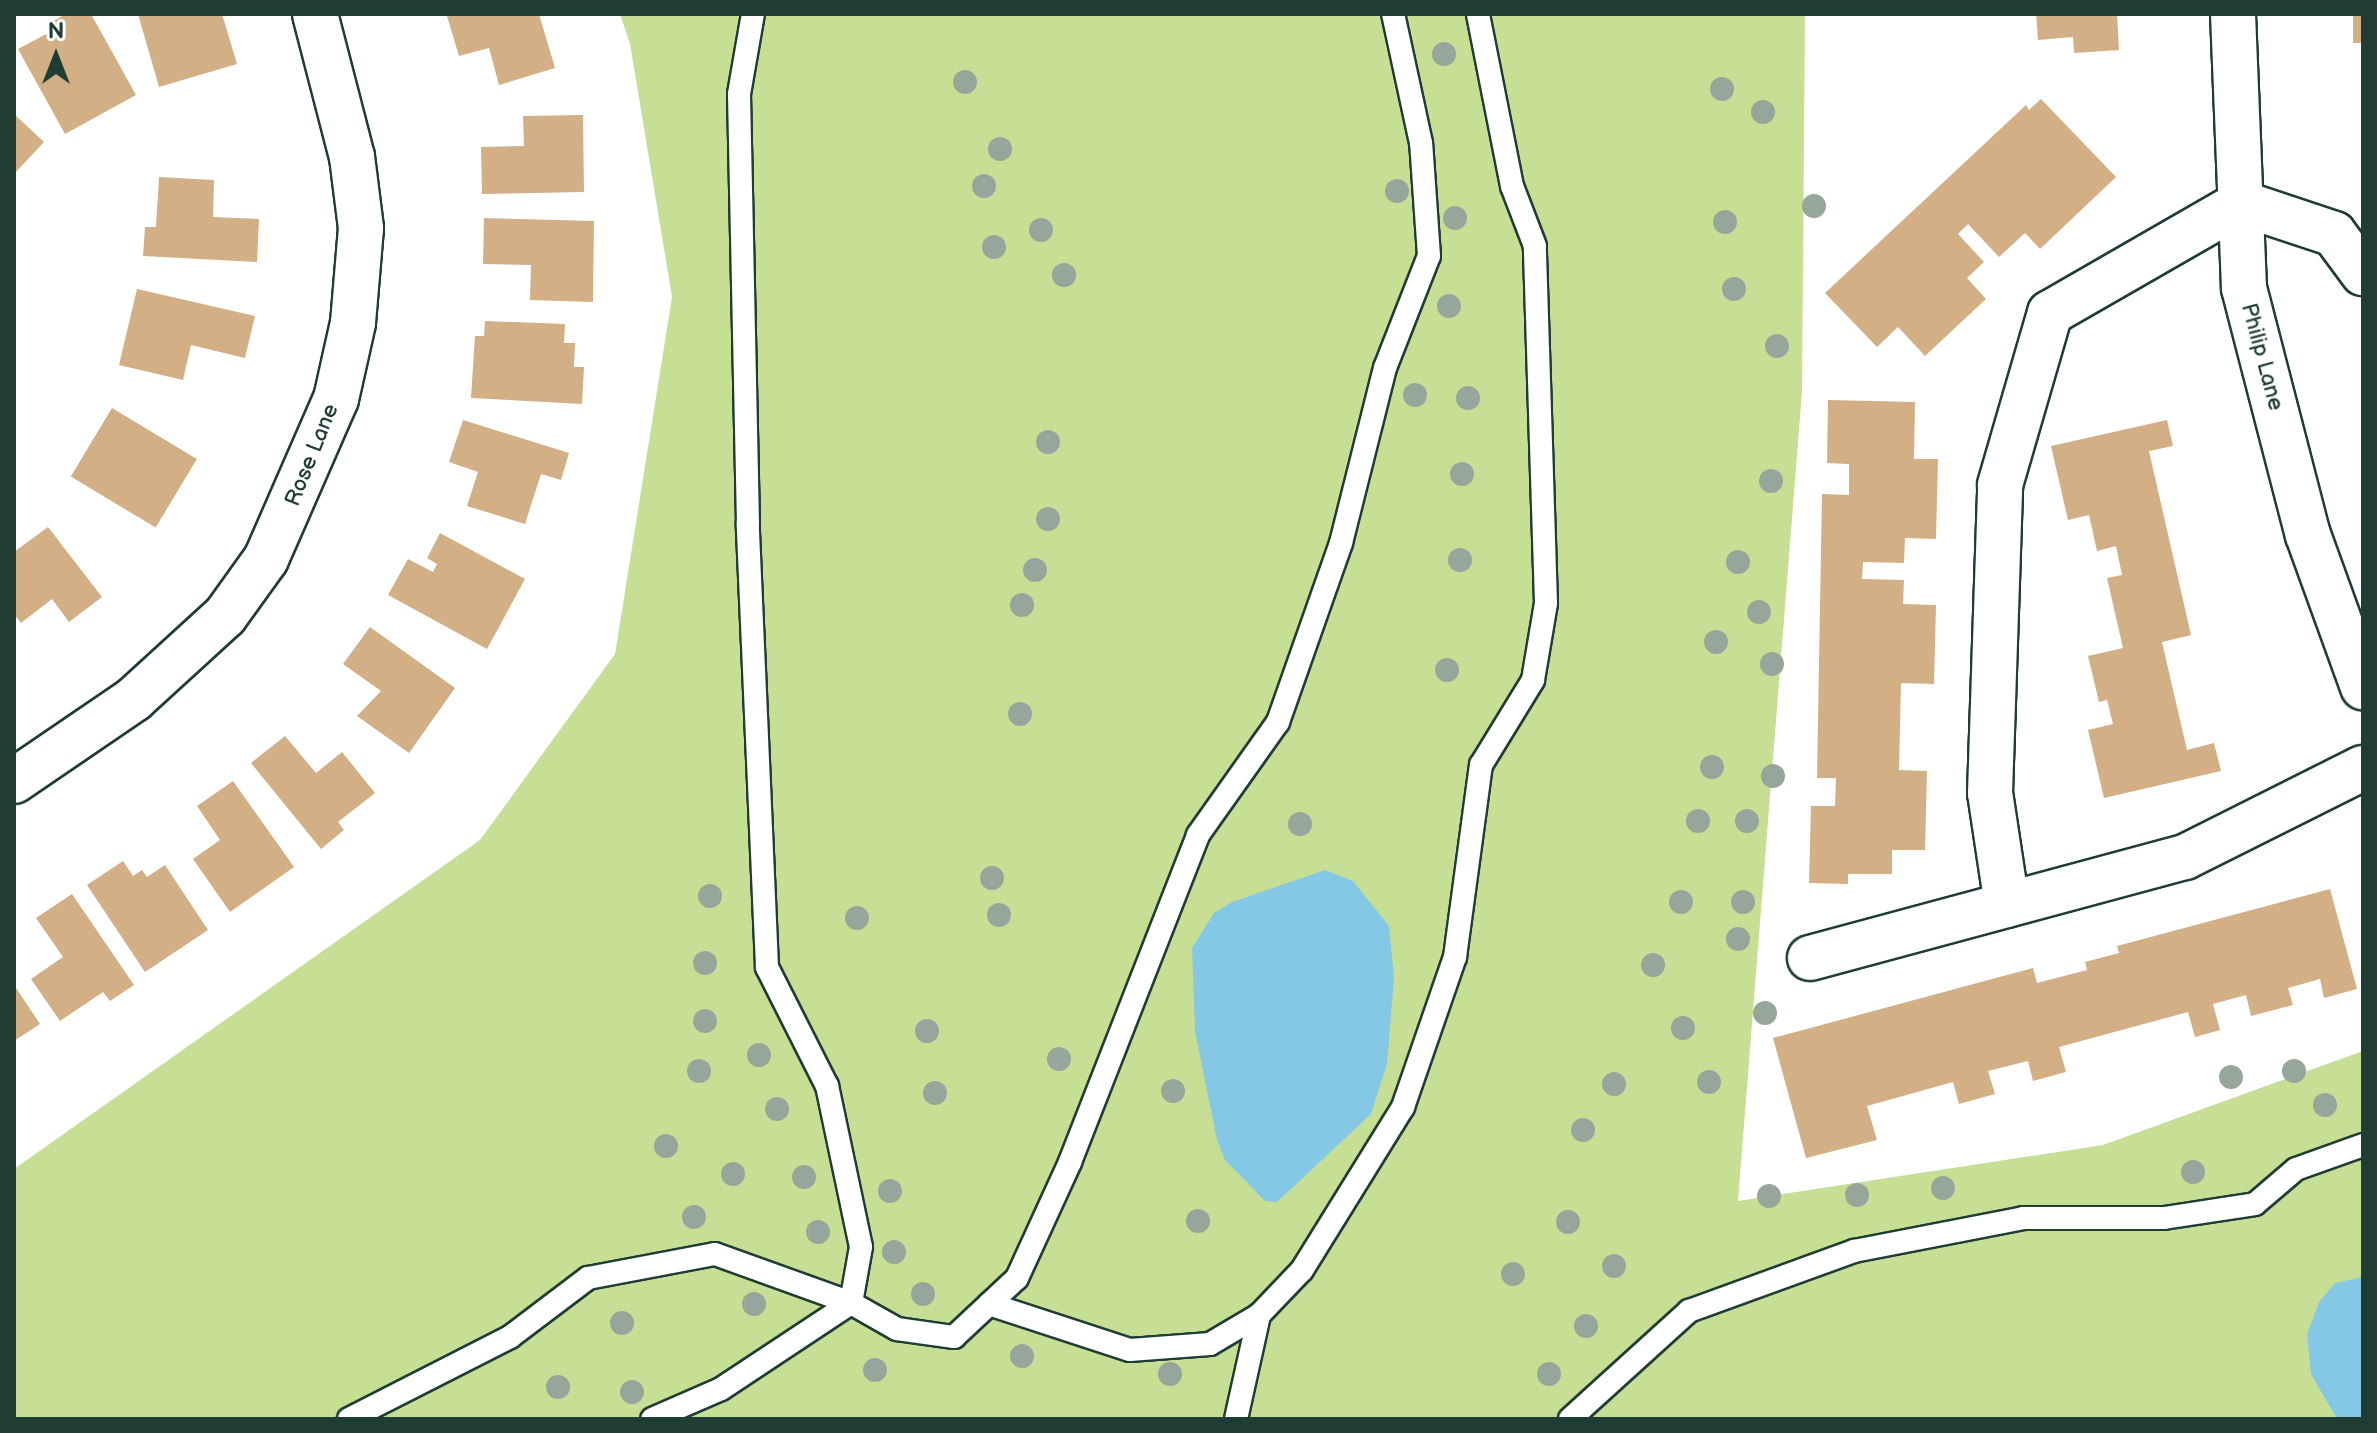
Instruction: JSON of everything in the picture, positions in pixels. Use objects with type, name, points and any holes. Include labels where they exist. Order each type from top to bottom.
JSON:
[{"type":"street","name":"Rose Lane","points":[[14,781],[134,699],[225,616],[266,559],[330,413],[353,323],[361,228],[352,157],[315,14]]},
{"type":"street","name":"Philip Lane","points":[[2233,14],[2244,288],[2308,535],[2363,687]]},
{"type":"street","points":[[2007,905],[1990,793],[2000,485],[2050,313],[2241,203],[2334,234],[2363,273]]},
{"type":"street","points":[[1810,958],[2185,857],[2363,768]]},
{"type":"lane","points":[[652,1419],[721,1389],[851,1303],[861,1247],[827,1086],[767,967],[748,524],[739,110],[753,14]]},
{"type":"lane","points":[[349,1419],[510,1337],[588,1278],[715,1254],[851,1303],[897,1329],[954,1337],[1017,1278],[1070,1162],[1198,835],[1278,722],[1341,543],[1385,368],[1429,256],[1421,143],[1393,14]]},
{"type":"lane","points":[[989,1304],[1130,1350],[1210,1344],[1259,1315],[1302,1270],[1403,1107],[1455,957],[1481,765],[1533,680],[1546,603],[1535,246],[1512,186],[1478,14]]},
{"type":"lane","points":[[1570,1419],[1689,1311],[1854,1251],[2023,1218],[2164,1218],[2255,1204],[2296,1169],[2363,1145]]},
{"type":"lane","points":[[1236,1419],[1259,1315]]},
{"type":"green space","points":[[620,14],[1805,14],[1802,392],[1738,1201],[2103,1145],[2363,1051],[2363,1419],[14,1419],[14,1169],[480,840],[615,654],[672,297],[630,44]]},
{"type":"water","points":[[1325,870],[1353,881],[1389,926],[1394,978],[1387,1064],[1371,1114],[1277,1202],[1265,1201],[1225,1160],[1217,1140],[1195,1031],[1192,948],[1214,913],[1232,902]]},
{"type":"water","points":[[2363,1277],[2363,1419],[2337,1419],[2311,1374],[2307,1334],[2319,1302],[2335,1283]]},
{"type":"building","points":[[66,14],[91,14],[136,95],[65,134],[18,49],[52,31],[48,24]]},
{"type":"building","points":[[138,14],[222,14],[237,64],[159,87]]},
{"type":"building","points":[[539,14],[555,68],[499,85],[489,48],[459,56],[447,16]]},
{"type":"building","points":[[2036,14],[2117,14],[2119,50],[2074,53],[2073,37],[2038,40]]},
{"type":"building","points":[[2353,14],[2363,14],[2363,43],[2353,43]]},
{"type":"building","points":[[2041,99],[2116,177],[2040,249],[2025,233],[1999,257],[1968,224],[1958,234],[1984,262],[1967,278],[1986,299],[1925,356],[1898,327],[1877,347],[1825,293],[2026,105],[2029,110]]},
{"type":"building","points":[[14,114],[44,142],[14,174]]},
{"type":"building","points":[[583,115],[584,192],[482,194],[481,147],[524,146],[523,116]]},
{"type":"building","points":[[159,177],[214,180],[213,217],[259,219],[257,262],[143,256],[145,227],[156,227]]},
{"type":"building","points":[[484,218],[594,221],[593,302],[530,300],[531,265],[483,264]]},
{"type":"building","points":[[137,289],[255,316],[245,358],[191,345],[183,380],[119,365]]},
{"type":"building","points":[[485,321],[565,324],[564,343],[575,343],[574,367],[584,367],[582,404],[471,398],[475,336],[484,336]]},
{"type":"building","points":[[1828,400],[1915,402],[1914,459],[1938,459],[1936,539],[1905,538],[1904,563],[1863,562],[1862,579],[1904,580],[1903,604],[1936,605],[1934,684],[1901,683],[1899,770],[1927,771],[1925,850],[1892,850],[1892,874],[1848,874],[1848,884],[1809,883],[1811,806],[1835,806],[1836,778],[1817,778],[1822,494],[1849,495],[1849,464],[1827,463]]},
{"type":"building","points":[[112,408],[197,459],[156,528],[71,477]]},
{"type":"building","points":[[463,420],[569,453],[561,480],[541,474],[525,524],[467,506],[478,472],[449,462]]},
{"type":"building","points":[[2167,420],[2173,446],[2149,451],[2191,635],[2162,642],[2187,750],[2214,743],[2221,771],[2104,798],[2088,730],[2113,724],[2107,700],[2099,702],[2088,656],[2123,648],[2107,578],[2122,575],[2116,546],[2097,551],[2089,515],[2068,520],[2051,446]]},
{"type":"building","points":[[48,527],[102,597],[69,622],[52,599],[21,623],[14,614],[14,552]]},
{"type":"building","points":[[440,533],[525,579],[487,649],[388,595],[408,559],[433,572],[437,564],[427,558]]},
{"type":"building","points":[[370,627],[455,688],[409,753],[357,716],[381,691],[343,664]]},
{"type":"building","points":[[285,736],[316,773],[342,752],[375,793],[338,822],[344,830],[321,849],[251,763]]},
{"type":"building","points":[[233,781],[294,867],[230,912],[193,859],[220,840],[197,806]]},
{"type":"building","points":[[123,861],[133,876],[142,870],[147,877],[165,865],[208,930],[145,972],[87,885]]},
{"type":"building","points":[[2330,889],[2357,989],[2324,998],[2320,979],[2288,988],[2293,1005],[2251,1016],[2246,995],[2213,1004],[2220,1030],[2195,1037],[2188,1012],[2059,1047],[2066,1072],[2033,1081],[2028,1061],[1988,1071],[1995,1094],[1959,1104],[1953,1082],[1867,1106],[1877,1140],[1806,1158],[1773,1038],[2033,968],[2037,983],[2087,970],[2085,962],[2119,953],[2117,946]]},
{"type":"building","points":[[72,894],[134,985],[110,1001],[103,992],[60,1021],[31,979],[63,957],[36,918]]},
{"type":"building","points":[[14,985],[40,1024],[14,1041]]}]
